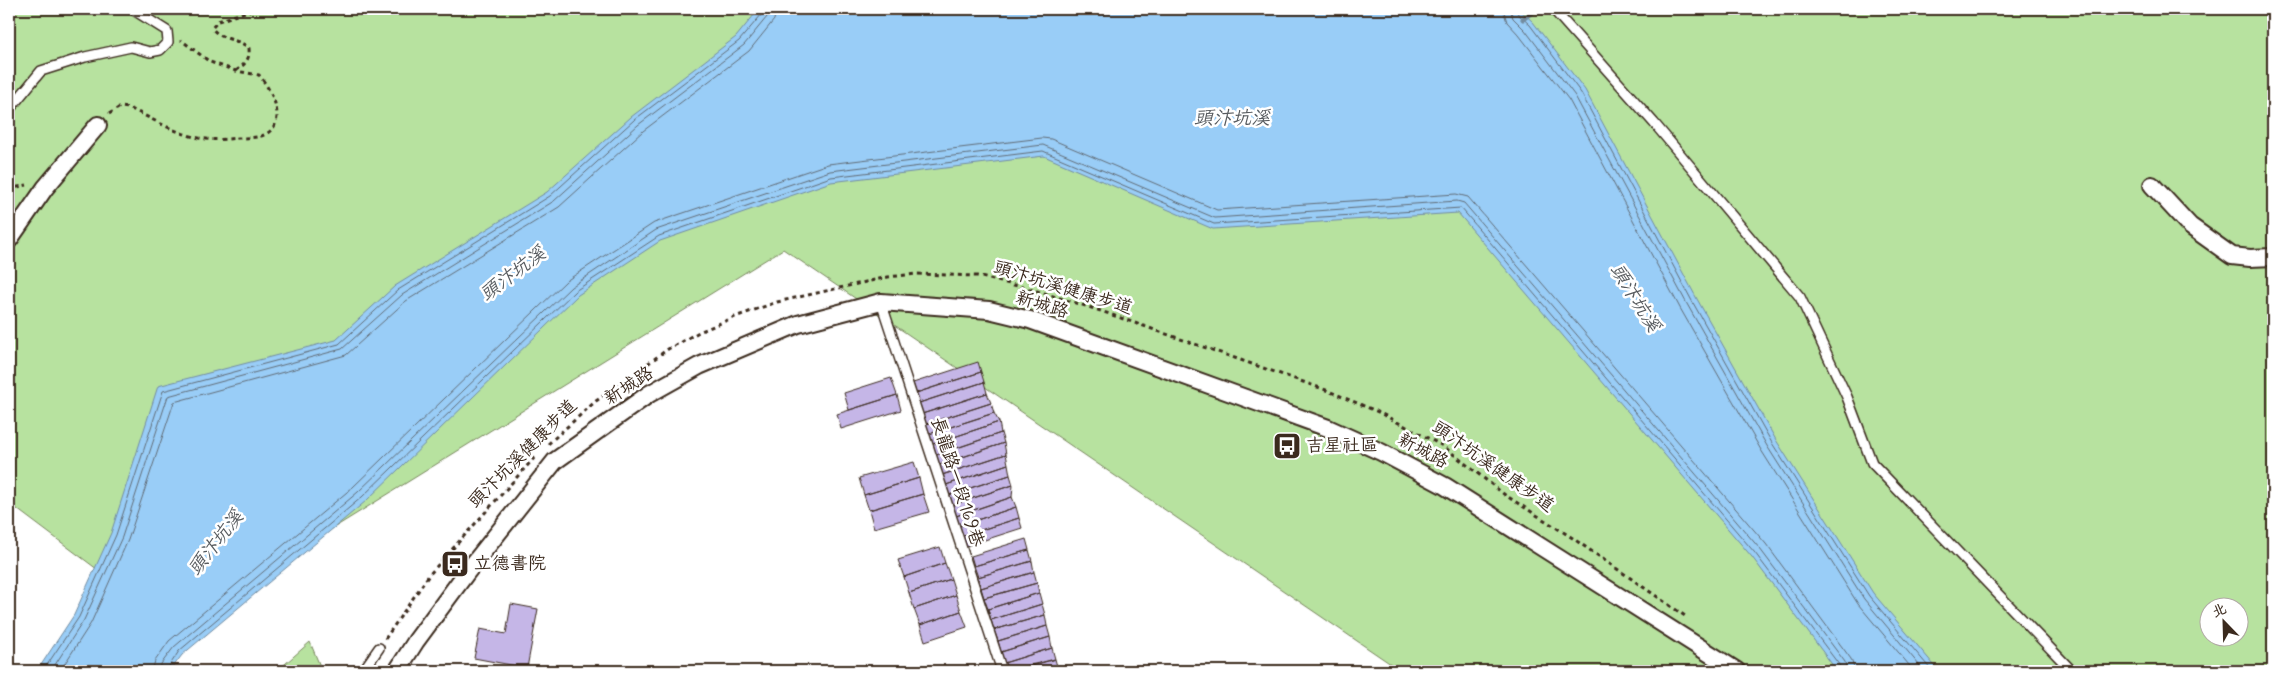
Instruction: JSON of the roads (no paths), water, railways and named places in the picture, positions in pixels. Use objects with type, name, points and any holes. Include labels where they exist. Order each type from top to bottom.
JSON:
[{"type":"street","points":[[9,240],[45,188],[98,126]]},
{"type":"street","points":[[2152,185],[2190,226],[2232,256],[2250,258],[2273,257]]},
{"type":"street","name":"新城路","points":[[397,671],[416,641],[467,572],[555,461],[649,394],[699,366],[798,324],[881,302],[989,310],[1030,320],[1328,428],[1382,452],[1445,486],[1737,671]]},
{"type":"lane","points":[[9,110],[41,71],[85,57],[130,47],[150,52],[160,50],[168,42],[167,31],[132,9]]},
{"type":"lane","points":[[1552,9],[1654,123],[1800,297],[1847,397],[1872,463],[2072,671]]},
{"type":"lane","name":"長龍路一段169巷","points":[[881,302],[1002,671]]},
{"type":"lane","points":[[363,671],[379,648]]},
{"type":"water","name":"頭汴坑溪","points":[[759,9],[1519,9],[1533,22],[1585,90],[1697,299],[1776,440],[1873,593],[1939,671],[1837,671],[1752,557],[1458,213],[1213,229],[1044,156],[831,182],[660,241],[578,295],[366,501],[182,655],[170,671],[37,671],[74,615],[111,533],[158,386],[336,340],[395,286],[547,192],[631,117],[736,37]]},
{"type":"waterway","points":[[1523,19],[1536,9]]},
{"type":"place","name":"吉星社區","points":[[1287,446]]},
{"type":"place","name":"立德書院","points":[[455,564]]}]
